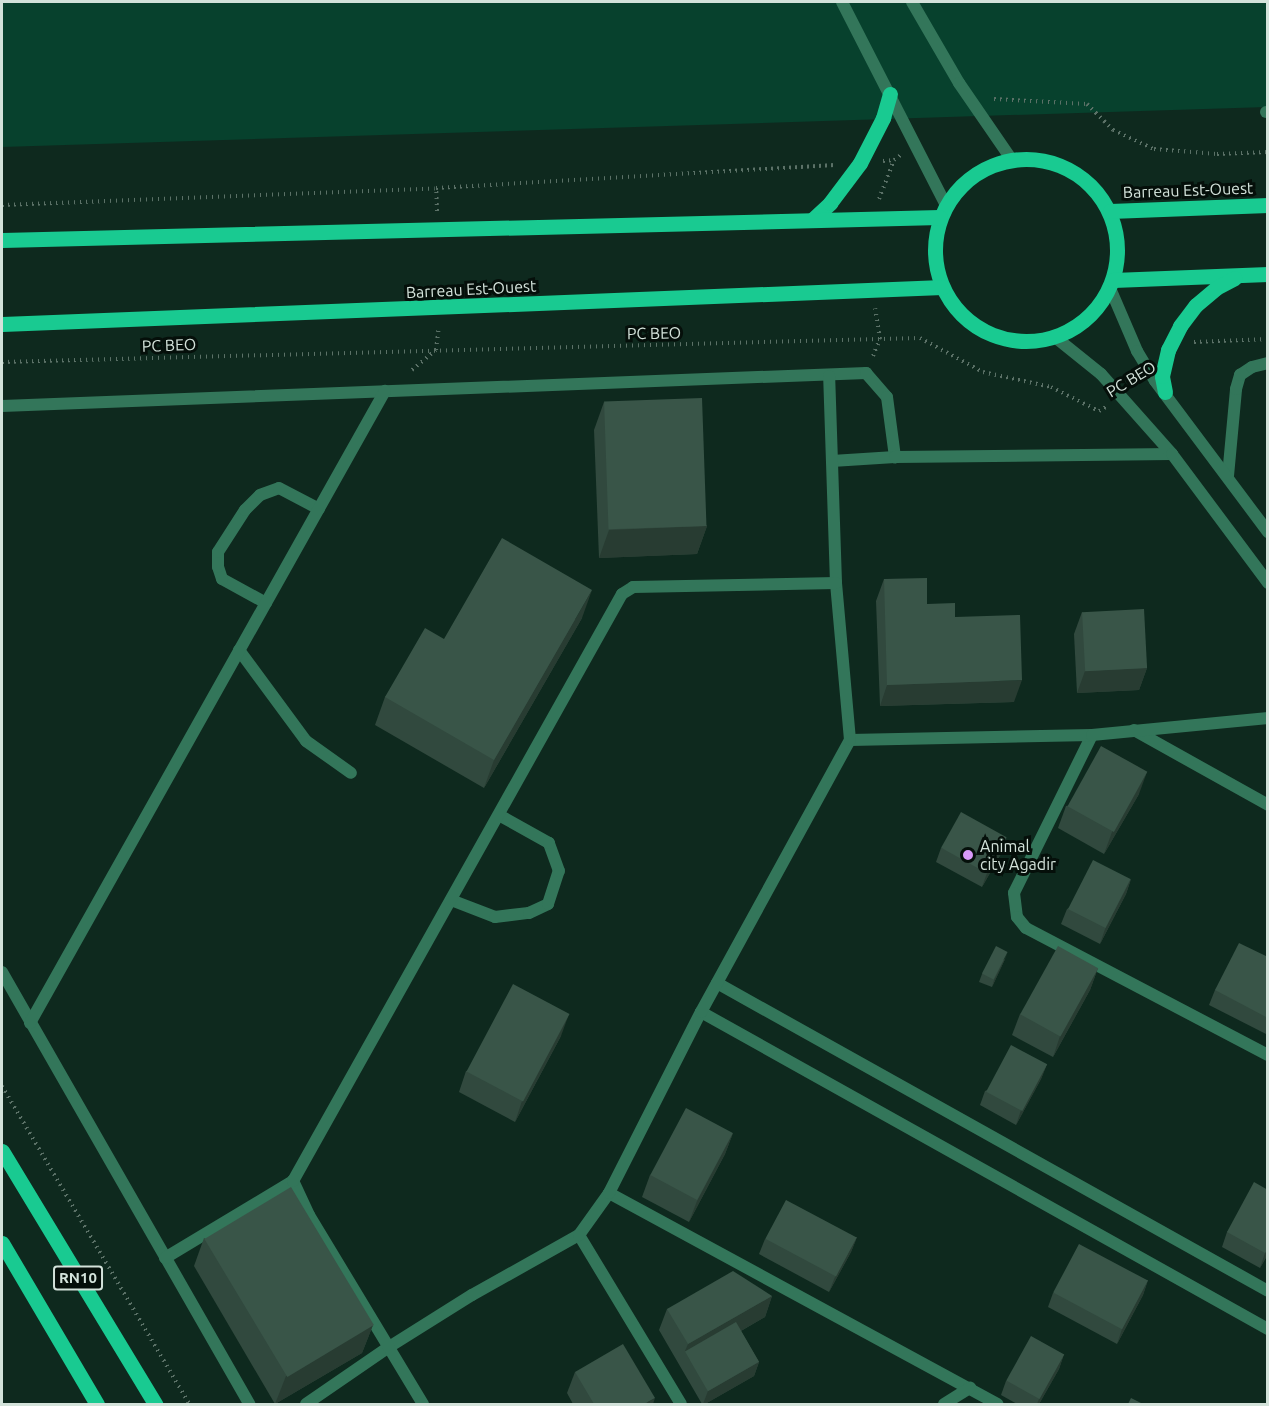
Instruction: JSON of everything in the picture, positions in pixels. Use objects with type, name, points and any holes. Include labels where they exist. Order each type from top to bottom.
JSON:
[{"type":"main road","points":[[812,220],[830,203],[860,163],[879,126],[890,94]]},
{"type":"main road","points":[[1036,159],[1059,164],[1079,176],[1097,192],[1110,212],[1117,234],[1118,257],[1112,284],[1097,309],[1077,326],[1055,337],[1028,342],[1001,338],[977,327],[956,310],[942,287],[934,252],[943,211],[963,184],[986,168],[1012,160],[1036,159]]},
{"type":"main road","name":"Barreau Est-Ouest","points":[[1110,212],[1268,205]]},
{"type":"main road","points":[[2,240],[872,219],[943,211]]},
{"type":"main road","points":[[1112,284],[1268,274]]},
{"type":"main road","points":[[1165,392],[1162,376],[1168,350],[1180,326],[1196,305],[1239,275]]},
{"type":"main road","name":"Barreau Est-Ouest","points":[[2,324],[440,309],[942,287]]},
{"type":"main road","name":"RN10","points":[[2,1151],[155,1404]]},
{"type":"main road","name":"RN10","points":[[2,1243],[98,1404]]},
{"type":"street","points":[[842,2],[915,144],[943,211]]},
{"type":"street","points":[[912,2],[973,103],[1012,160]]},
{"type":"street","points":[[1112,284],[1137,351],[1155,381],[1165,392],[1201,446],[1228,476],[1268,532]]},
{"type":"street","points":[[1055,337],[1101,374],[1172,454],[1268,583]]},
{"type":"street","points":[[1228,476],[1236,389],[1240,375],[1251,367],[1268,363]]},
{"type":"street","points":[[2,406],[866,373],[887,397],[895,457]]},
{"type":"street","points":[[306,1404],[389,1347],[472,1295],[579,1235],[609,1193],[701,1012],[850,740],[836,583],[829,376]]},
{"type":"street","points":[[30,1023],[385,391]]},
{"type":"street","points":[[832,461],[895,457],[1172,454]]},
{"type":"street","points":[[266,603],[222,579],[218,567],[218,552],[245,510],[260,495],[279,488],[319,509]]},
{"type":"street","points":[[165,1258],[293,1181],[622,594],[633,587],[836,583]]},
{"type":"street","points":[[239,650],[306,741],[351,773]]},
{"type":"street","points":[[850,740],[1092,735],[1268,718]]},
{"type":"street","points":[[1134,730],[1268,805]]},
{"type":"street","points":[[1092,735],[1014,893],[1017,917],[1026,928],[1268,1056]]},
{"type":"street","points":[[451,900],[495,917],[529,913],[548,904],[559,871],[549,843],[499,815]]},
{"type":"street","points":[[2,972],[249,1404]]},
{"type":"street","points":[[717,983],[1268,1291]]},
{"type":"street","points":[[701,1012],[1268,1329]]},
{"type":"street","points":[[293,1181],[309,1215],[423,1404]]},
{"type":"street","points":[[609,1193],[997,1404]]},
{"type":"street","points":[[579,1235],[681,1404]]},
{"type":"street","points":[[944,1404],[970,1388]]},
{"type":"path","points":[[973,103],[1002,98],[1087,104],[1113,130],[1154,149],[1217,154],[1268,152]]},
{"type":"path","points":[[872,219],[894,160],[915,144]]},
{"type":"path","points":[[2,205],[436,189],[894,160]]},
{"type":"path","points":[[436,189],[438,230]]},
{"type":"path","points":[[866,373],[880,339],[873,290]]},
{"type":"path","points":[[385,391],[436,350],[440,309]]},
{"type":"path","name":"PC BEO","points":[[2,362],[920,338],[983,372],[1051,387],[1099,411],[1124,399]]},
{"type":"path","points":[[1191,342],[1268,339]]},
{"type":"path","points":[[2,1086],[189,1404]]},
{"type":"green space","points":[[2,2],[1267,2],[1267,107],[2,147]]},
{"type":"building","points":[[702,398],[706,526],[609,529],[604,401]]},
{"type":"building","points":[[502,538],[592,590],[494,760],[385,697],[425,628],[444,639]]},
{"type":"building","points":[[927,578],[927,604],[955,603],[955,617],[1020,615],[1022,680],[887,685],[884,579]]},
{"type":"building","points":[[1144,609],[1147,668],[1085,671],[1082,612]]},
{"type":"building","points":[[1101,746],[1147,772],[1114,832],[1068,806]]},
{"type":"building","points":[[961,812],[1006,837],[987,873],[941,848]]},
{"type":"building","points":[[1093,860],[1130,879],[1105,928],[1068,909]]},
{"type":"building","points":[[1239,943],[1268,957],[1268,1018],[1215,990]]},
{"type":"building","points":[[996,946],[1008,952],[994,980],[982,974]]},
{"type":"building","points":[[1058,946],[1098,968],[1060,1037],[1020,1014]]},
{"type":"building","points":[[513,984],[570,1014],[523,1101],[467,1071]]},
{"type":"building","points":[[1011,1045],[1047,1064],[1022,1111],[986,1092]]},
{"type":"building","points":[[686,1108],[733,1133],[697,1200],[650,1175]]},
{"type":"building","points":[[1254,1182],[1268,1190],[1268,1249],[1265,1253],[1227,1232]]},
{"type":"building","points":[[291,1187],[374,1325],[287,1377],[204,1239]]},
{"type":"building","points":[[786,1200],[857,1238],[836,1276],[765,1239]]},
{"type":"building","points":[[1079,1244],[1148,1281],[1122,1329],[1053,1293]]},
{"type":"building","points":[[733,1271],[772,1296],[688,1344],[667,1309]]},
{"type":"building","points":[[736,1322],[759,1362],[708,1391],[685,1352]]},
{"type":"building","points":[[1031,1336],[1064,1354],[1040,1399],[1006,1381]]},
{"type":"building","points":[[623,1344],[655,1398],[644,1404],[594,1404],[575,1372]]},
{"type":"building","points":[[1131,1398],[1143,1404],[1128,1404]]},
{"type":"place","name":"Animal city Agadir","points":[[968,855]]}]
